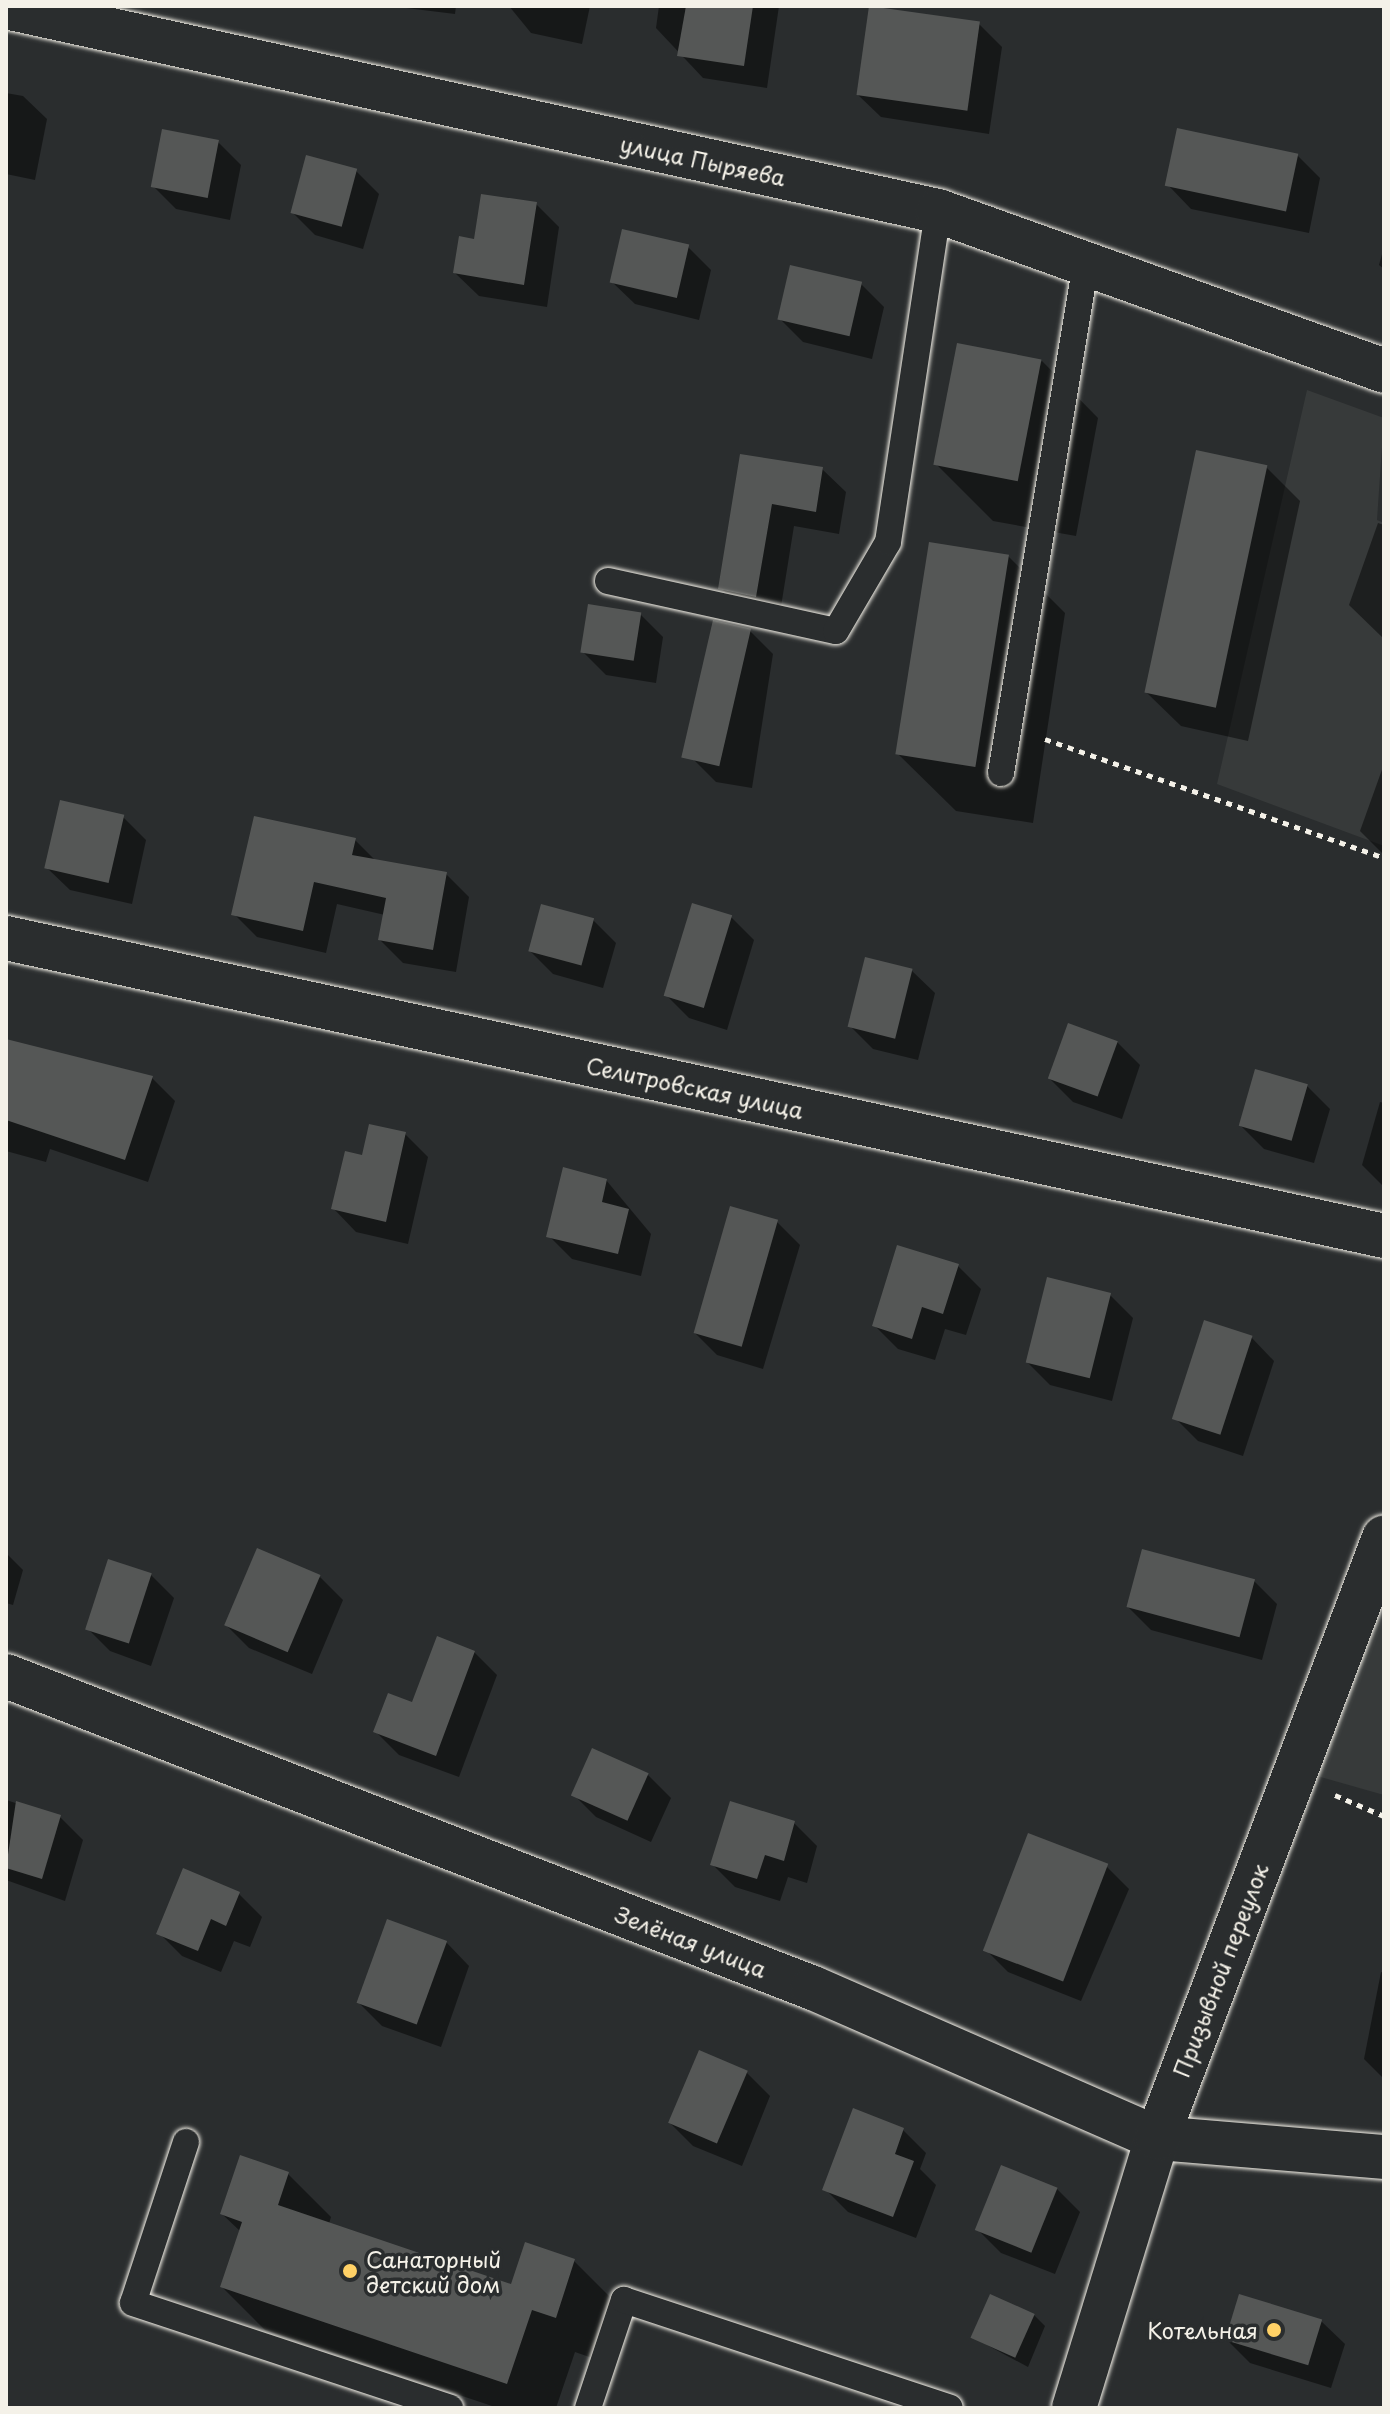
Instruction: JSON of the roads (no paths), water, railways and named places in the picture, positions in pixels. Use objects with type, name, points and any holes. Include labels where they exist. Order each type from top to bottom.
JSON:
[{"type":"street","name":"улица Пыряева","points":[[6,7],[938,211],[1384,371]]},
{"type":"street","name":"Селитровская улица","points":[[6,938],[1384,1236]]},
{"type":"street","name":"Призывной переулок","points":[[1074,2408],[1157,2138],[1384,1538]]},
{"type":"street","name":"Зелёная улица","points":[[6,1676],[813,1988],[1157,2138],[1384,2157]]},
{"type":"lane","points":[[608,581],[836,631],[888,542],[938,211]]},
{"type":"lane","points":[[1001,773],[1086,263]]},
{"type":"lane","points":[[186,2142],[133,2303],[450,2408]]},
{"type":"lane","points":[[588,2408],[624,2300],[950,2408]]},
{"type":"place","name":"Санаторный детский дом","points":[[350,2271]]},
{"type":"place","name":"Котельная","points":[[1274,2330]]}]
